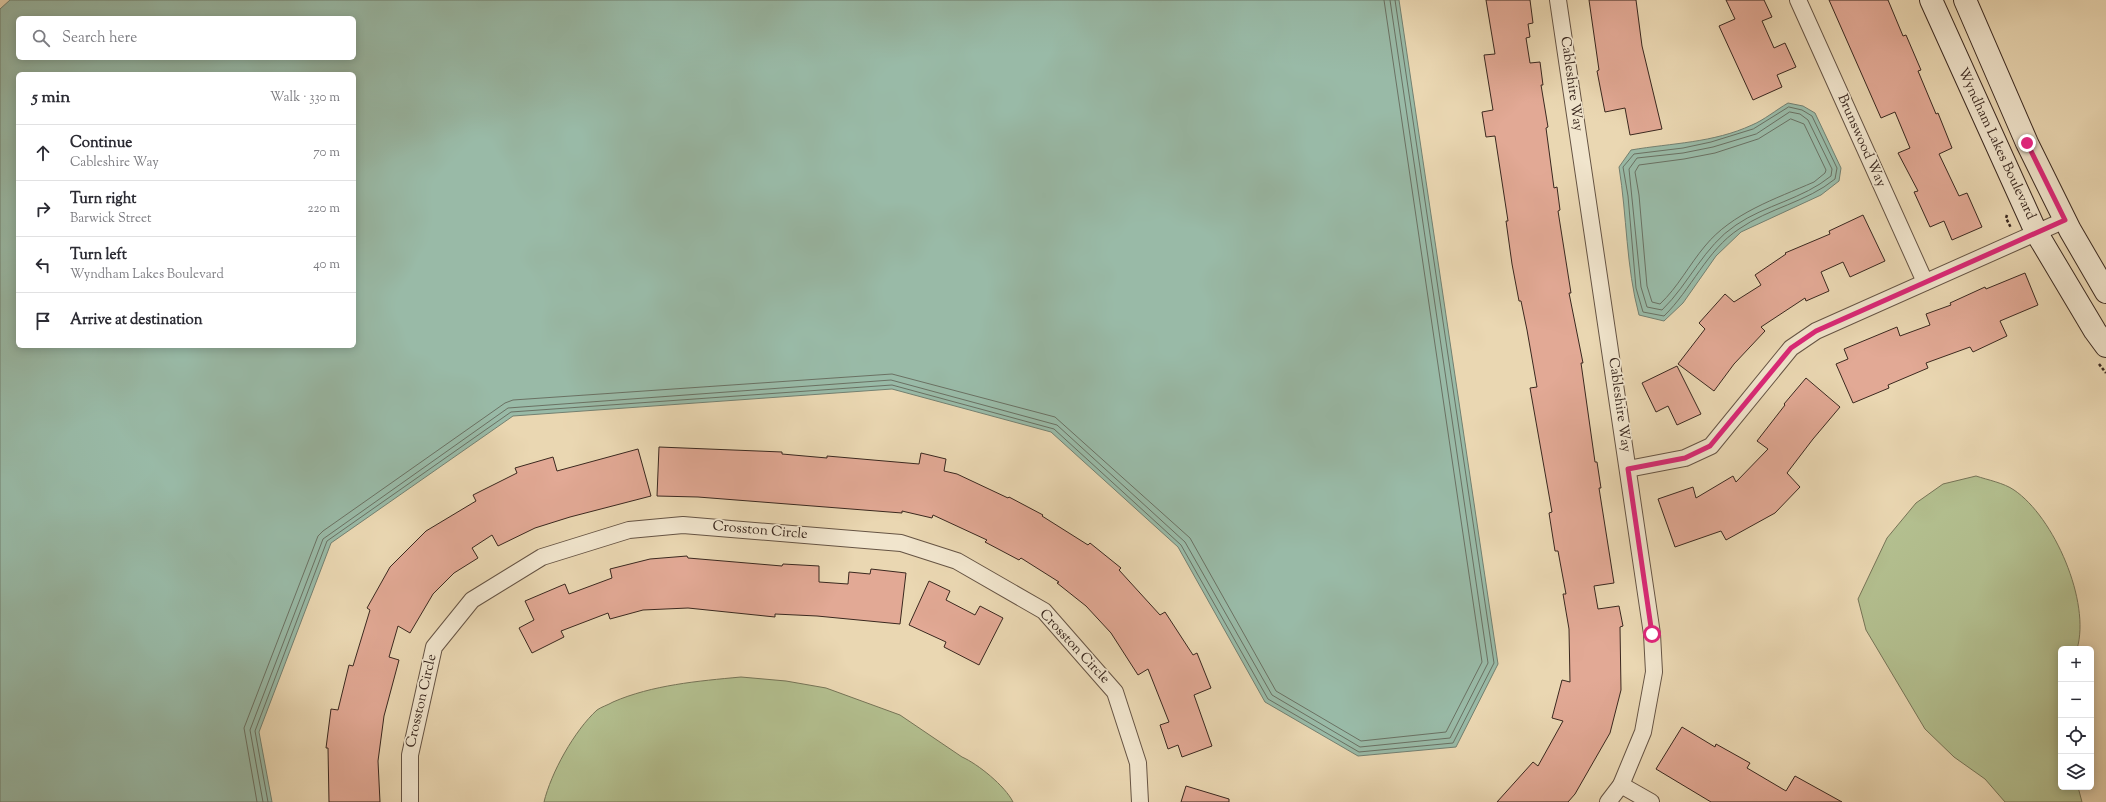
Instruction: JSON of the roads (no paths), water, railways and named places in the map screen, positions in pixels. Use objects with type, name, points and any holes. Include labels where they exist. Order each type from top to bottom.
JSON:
[{"type":"street","name":"Cableshire Way","points":[[1558,0],[1652,634],[1654,672],[1643,732],[1621,785],[1608,802]]},
{"type":"street","name":"Brunswood Way","points":[[1798,0],[1924,282]]},
{"type":"street","name":"Wyndham Lakes Boulevard","points":[[1931,0],[2036,232],[2091,325],[2106,346]]},
{"type":"street","name":"Wyndham Lakes Boulevard","points":[[1965,0],[2027,143],[2065,220],[2106,292]]},
{"type":"street","points":[[1628,469],[1685,458],[1710,446],[1791,348],[1816,331],[2065,220]]},
{"type":"street","name":"Crosston Circle","points":[[410,802],[410,756],[434,647],[472,600],[542,557],[629,530],[683,526],[901,543],[957,561],[1044,611],[1115,692],[1138,763],[1140,802]]},
{"type":"street","points":[[1621,785],[1650,802]]},
{"type":"water","points":[[10,0],[1399,0],[1498,664],[1456,747],[1358,756],[1265,702],[1178,547],[1051,432],[892,389],[513,416],[331,543],[259,732],[272,802],[0,802],[0,9]]},
{"type":"water","points":[[1788,103],[1803,106],[1815,113],[1841,168],[1839,181],[1821,195],[1741,232],[1716,256],[1683,303],[1664,321],[1639,315],[1629,260],[1619,167],[1631,150],[1692,142],[1722,136],[1766,118]]}]
